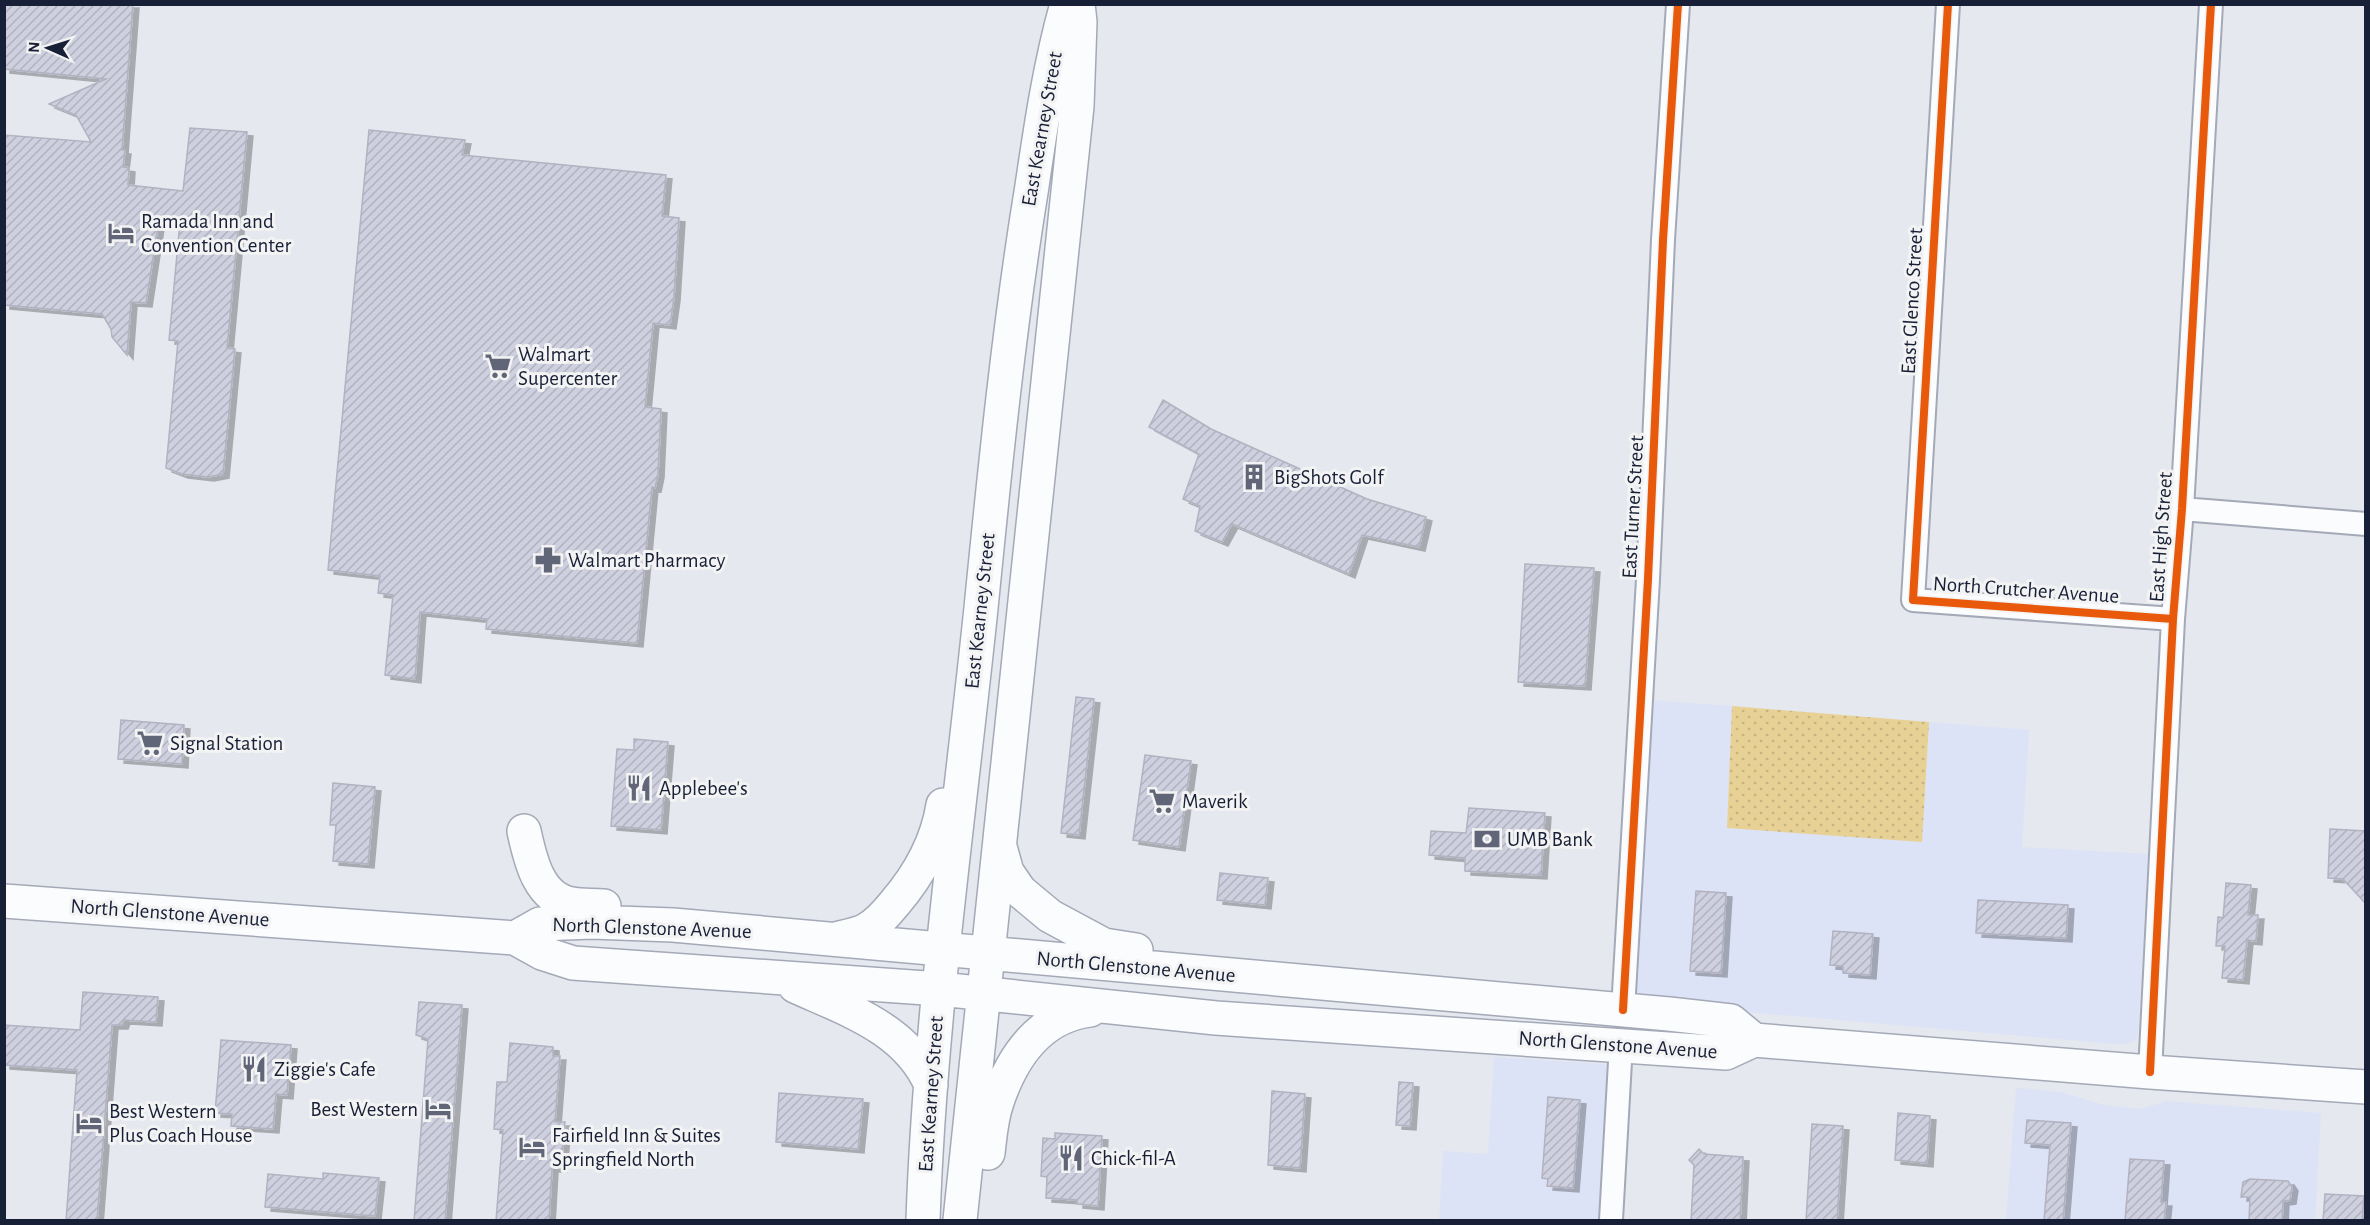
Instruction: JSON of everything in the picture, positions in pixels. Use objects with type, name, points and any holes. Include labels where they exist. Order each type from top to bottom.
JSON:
[{"type":"main road","name":"East Kearney Street","points":[[923,1221],[931,1085],[943,949],[1001,416],[1026,221],[1046,97],[1067,4]]},
{"type":"main road","name":"East Kearney Street","points":[[961,1221],[986,952],[1077,106],[1080,22],[1078,4]]},
{"type":"main road","points":[[834,939],[868,929],[880,919],[913,880],[935,839],[946,785],[970,550],[1001,416]]},
{"type":"main road","points":[[524,831],[535,873],[558,900],[570,904],[653,910],[723,929]]},
{"type":"main road","points":[[999,845],[1006,872],[1020,891],[1050,916],[1104,945],[1323,967],[1402,991]]},
{"type":"main road","name":"North Glenstone Avenue","points":[[4,901],[515,938],[542,953],[573,963],[940,989],[1315,1026],[1621,1044],[1726,1053],[1742,1030]]},
{"type":"main road","name":"North Glenstone Avenue","points":[[515,938],[540,924],[604,923],[723,929],[1623,1010],[1742,1030],[2150,1072],[2366,1088]]},
{"type":"main road","points":[[777,978],[884,1029],[918,1059],[931,1085]]},
{"type":"main road","points":[[961,1221],[981,1192],[996,1103],[1022,1051],[1040,1031],[1058,1017],[1076,1011],[1113,1007]]},
{"type":"main road","points":[[1478,1035],[1488,1026],[1500,1020],[1599,1025],[1616,1019],[1623,1010]]},
{"type":"street","name":"East Turner Street","points":[[1623,1010],[1678,4]]},
{"type":"street","name":"East Glenco Street","points":[[1913,600],[1948,4]]},
{"type":"street","name":"East High Street","points":[[2150,1072],[2173,619],[2182,509],[2211,4]]},
{"type":"street","points":[[2182,509],[2366,524]]},
{"type":"street","name":"North Crutcher Avenue","points":[[1913,600],[2173,619]]},
{"type":"street","points":[[1611,1221],[1621,1044]]},
{"type":"shaded area","points":[[1649,700],[1732,706],[1727,827],[1921,841],[1929,722],[2029,730],[2022,847],[2148,854],[2138,1034],[2135,1041],[2115,1044],[1654,1004],[1642,1000],[1637,992],[1634,976]]},
{"type":"shaded area","points":[[1732,706],[1929,722],[1922,842],[1727,828]]},
{"type":"shaded area","points":[[1494,1057],[1603,1064],[1608,1067],[1599,1220],[1439,1220],[1443,1151],[1488,1154]]},
{"type":"shaded area","points":[[2016,1088],[2061,1092],[2104,1105],[2139,1109],[2167,1101],[2321,1113],[2315,1220],[2006,1220]]},
{"type":"building","name":"Ramada Inn and Convention Center","points":[[4,4],[133,4],[122,150],[125,150],[123,167],[129,168],[128,185],[183,191],[190,128],[247,132],[227,348],[235,349],[223,474],[208,477],[182,474],[166,468],[178,341],[169,340],[180,222],[159,219],[146,303],[131,302],[127,355],[112,337],[111,329],[102,314],[4,305],[4,135],[91,142],[76,115],[49,104],[106,79],[4,69]]},
{"type":"building","name":"Walmart Supercenter","points":[[369,130],[465,140],[462,155],[666,175],[662,216],[679,218],[670,325],[653,323],[645,407],[661,409],[658,474],[655,488],[652,487],[637,643],[486,629],[487,619],[420,612],[415,679],[385,675],[393,595],[378,593],[380,576],[328,570]]},
{"type":"building","name":"BigShots Golf","points":[[1163,400],[1211,429],[1367,499],[1426,517],[1419,547],[1362,535],[1349,574],[1232,524],[1222,542],[1195,531],[1200,506],[1183,499],[1199,454],[1149,427]]},
{"type":"building","points":[[1525,564],[1594,568],[1585,686],[1518,682]]},
{"type":"building","points":[[1076,697],[1094,699],[1079,835],[1061,833]]},
{"type":"building","points":[[121,720],[184,725],[182,764],[118,759]]},
{"type":"building","name":"Applebee's","points":[[634,739],[668,742],[661,830],[611,826],[617,749],[634,750]]},
{"type":"building","name":"Maverik","points":[[1145,755],[1191,761],[1179,847],[1133,840]]},
{"type":"building","points":[[333,783],[375,787],[368,864],[333,861],[336,825],[330,825]]},
{"type":"building","name":"UMB Bank","points":[[1469,808],[1545,813],[1541,875],[1465,871],[1465,858],[1429,855],[1431,831],[1466,833]]},
{"type":"building","points":[[2330,829],[2366,831],[2366,904],[2343,879],[2328,878]]},
{"type":"building","points":[[1220,873],[1268,878],[1265,905],[1217,900]]},
{"type":"building","points":[[2226,883],[2251,885],[2248,915],[2258,915],[2256,941],[2247,940],[2243,980],[2222,978],[2225,946],[2216,946],[2218,917],[2223,918]]},
{"type":"building","points":[[1696,891],[1726,893],[1721,973],[1690,971]]},
{"type":"building","points":[[1978,900],[2068,905],[2066,938],[1976,933]]},
{"type":"building","points":[[1833,931],[1873,934],[1870,975],[1843,973],[1843,966],[1830,965]]},
{"type":"building","name":"Best Western Plus Coach House","points":[[83,992],[158,997],[156,1022],[124,1020],[122,1025],[112,1025],[97,1221],[66,1221],[77,1070],[4,1065],[4,1025],[80,1030]]},
{"type":"building","name":"Best Western","points":[[419,1002],[462,1005],[445,1221],[414,1221],[428,1039],[416,1035]]},
{"type":"building","name":"Ziggie's Cafe","points":[[221,1040],[291,1045],[287,1095],[276,1094],[273,1129],[231,1126],[232,1114],[215,1113]]},
{"type":"building","name":"Fairfield Inn & Suites Springfield North","points":[[510,1043],[553,1047],[553,1056],[560,1056],[555,1122],[565,1122],[561,1168],[552,1168],[549,1221],[496,1221],[503,1130],[494,1129],[497,1082],[507,1082]]},
{"type":"building","points":[[1399,1082],[1413,1083],[1410,1126],[1396,1125]]},
{"type":"building","points":[[1272,1091],[1305,1094],[1300,1168],[1268,1165]]},
{"type":"building","points":[[779,1093],[863,1099],[858,1149],[776,1142]]},
{"type":"building","points":[[1548,1097],[1580,1100],[1573,1188],[1547,1186],[1548,1179],[1542,1178]]},
{"type":"building","points":[[1898,1113],[1930,1116],[1927,1163],[1895,1160]]},
{"type":"building","points":[[2027,1120],[2071,1123],[2063,1221],[2044,1221],[2050,1145],[2025,1143]]},
{"type":"building","points":[[1812,1124],[1843,1126],[1837,1221],[1806,1221]]},
{"type":"building","name":"Chick-fil-A","points":[[1055,1133],[1102,1136],[1098,1206],[1077,1204],[1077,1200],[1046,1198],[1047,1177],[1041,1176],[1043,1138],[1055,1139]]},
{"type":"building","points":[[1699,1149],[1704,1154],[1743,1157],[1740,1221],[1691,1221],[1694,1165],[1689,1160]]},
{"type":"building","points":[[2130,1159],[2164,1161],[2161,1202],[2166,1202],[2164,1221],[2125,1221]]},
{"type":"building","points":[[323,1173],[379,1178],[375,1216],[265,1207],[268,1174],[323,1179]]},
{"type":"building","points":[[2250,1179],[2288,1181],[2292,1187],[2290,1200],[2283,1201],[2282,1221],[2249,1221],[2250,1197],[2241,1197],[2243,1182]]},
{"type":"building","points":[[2325,1194],[2364,1196],[2362,1221],[2323,1221]]},
{"type":"cycle path","points":[[1623,1010],[1648,579],[1663,240],[1678,4]]},
{"type":"cycle path","points":[[1948,4],[1913,600],[2173,619]]},
{"type":"cycle path","points":[[2150,1072],[2173,619],[2182,509],[2211,4]]},
{"type":"place","name":"Ramada Inn and Convention Center","points":[[121,233]]},
{"type":"place","name":"Walmart Supercenter","points":[[498,366]]},
{"type":"place","name":"BigShots Golf","points":[[1254,477]]},
{"type":"place","name":"Walmart Pharmacy","points":[[548,560]]},
{"type":"place","name":"Signal Station","points":[[150,743]]},
{"type":"place","name":"Applebee's","points":[[639,788]]},
{"type":"place","name":"Maverik","points":[[1162,801]]},
{"type":"place","name":"UMB Bank","points":[[1487,839]]},
{"type":"place","name":"Ziggie's Cafe","points":[[254,1069]]},
{"type":"place","name":"Best Western","points":[[438,1109]]},
{"type":"place","name":"Best Western Plus Coach House","points":[[89,1123]]},
{"type":"place","name":"Fairfield Inn & Suites Springfield North","points":[[532,1147]]},
{"type":"place","name":"Chick-fil-A","points":[[1071,1158]]}]
